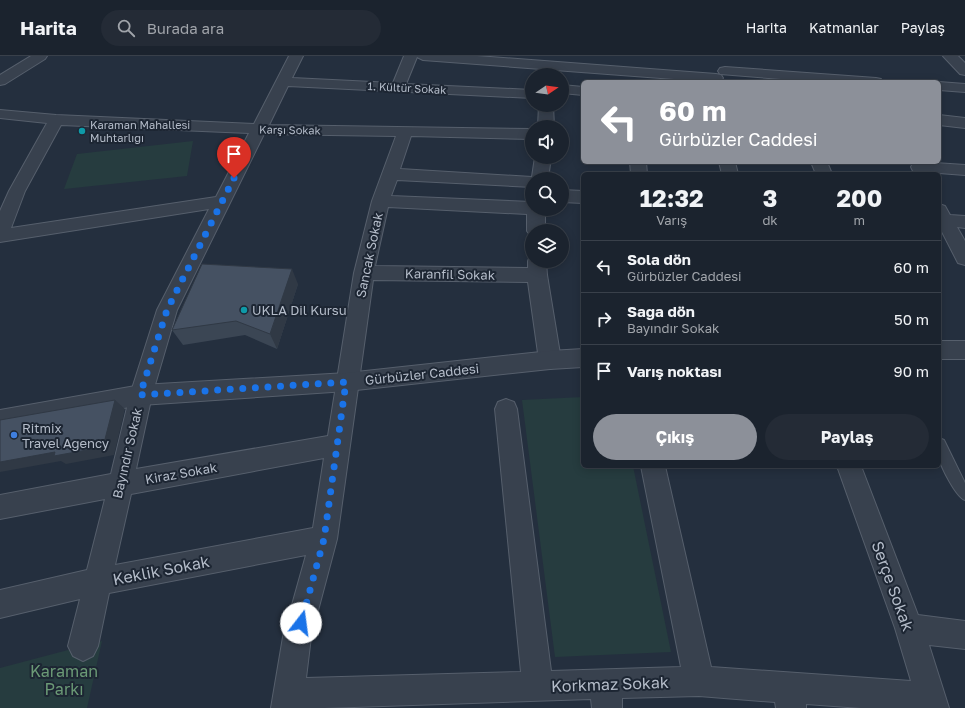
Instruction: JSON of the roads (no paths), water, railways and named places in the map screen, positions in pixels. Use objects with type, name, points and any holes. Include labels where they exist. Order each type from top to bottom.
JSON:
[{"type":"street","points":[[0,81],[40,56]]},
{"type":"street","name":"Bayındır Sokak","points":[[83,646],[96,582],[140,395],[167,310],[296,56]]},
{"type":"street","points":[[398,87],[411,56]]},
{"type":"street","points":[[423,56],[479,58],[719,77],[819,80]]},
{"type":"street","points":[[719,77],[722,56]]},
{"type":"street","points":[[950,56],[965,72]]},
{"type":"street","name":"1. Kültür Sokak","points":[[282,82],[525,94]]},
{"type":"street","points":[[941,86],[965,88]]},
{"type":"street","points":[[569,90],[581,91]]},
{"type":"street","name":"Karşı Sokak","points":[[0,114],[56,120],[259,129],[525,134]]},
{"type":"street","points":[[0,233],[17,191],[56,120]]},
{"type":"street","points":[[941,120],[965,123]]},
{"type":"street","name":"Sancak Sokak","points":[[287,701],[297,637],[324,539],[346,382],[364,273],[381,201],[405,132]]},
{"type":"street","points":[[919,168],[965,170]]},
{"type":"street","points":[[390,174],[525,182]]},
{"type":"street","points":[[569,196],[581,197]]},
{"type":"street","points":[[381,201],[525,208]]},
{"type":"street","points":[[0,236],[221,202]]},
{"type":"street","points":[[941,217],[965,222]]},
{"type":"street","points":[[941,217],[965,258]]},
{"type":"street","points":[[537,268],[550,360]]},
{"type":"street","name":"Karanfil Sokak","points":[[364,273],[537,268]]},
{"type":"street","points":[[941,350],[965,350]]},
{"type":"street","name":"Gürbüzler Caddesi","points":[[0,420],[140,395],[346,382],[550,360],[581,358]]},
{"type":"street","points":[[506,409],[538,686]]},
{"type":"street","name":"Kiraz Sokak","points":[[0,507],[338,445]]},
{"type":"street","points":[[653,468],[699,681]]},
{"type":"street","name":"Serçe Sokak","points":[[850,468],[909,628],[932,703]]},
{"type":"street","name":"Keklik Sokak","points":[[0,604],[96,582],[324,539]]},
{"type":"street","points":[[909,628],[965,635]]},
{"type":"street","name":"Korkmaz Sokak","points":[[287,701],[442,699],[538,686],[607,695],[699,681],[790,698],[932,703]]},
{"type":"lane","points":[[941,448],[959,486],[965,494]]},
{"type":"place","name":"Karaman Mahallesi Muhtarlığı","points":[[82,131]]},
{"type":"place","name":"UKLA Dil Kursu","points":[[244,310]]},
{"type":"place","name":"Ritmix Travel Agency","points":[[14,435]]},
{"type":"park label","name":"Karaman Parkı","points":[[64,680]]}]
